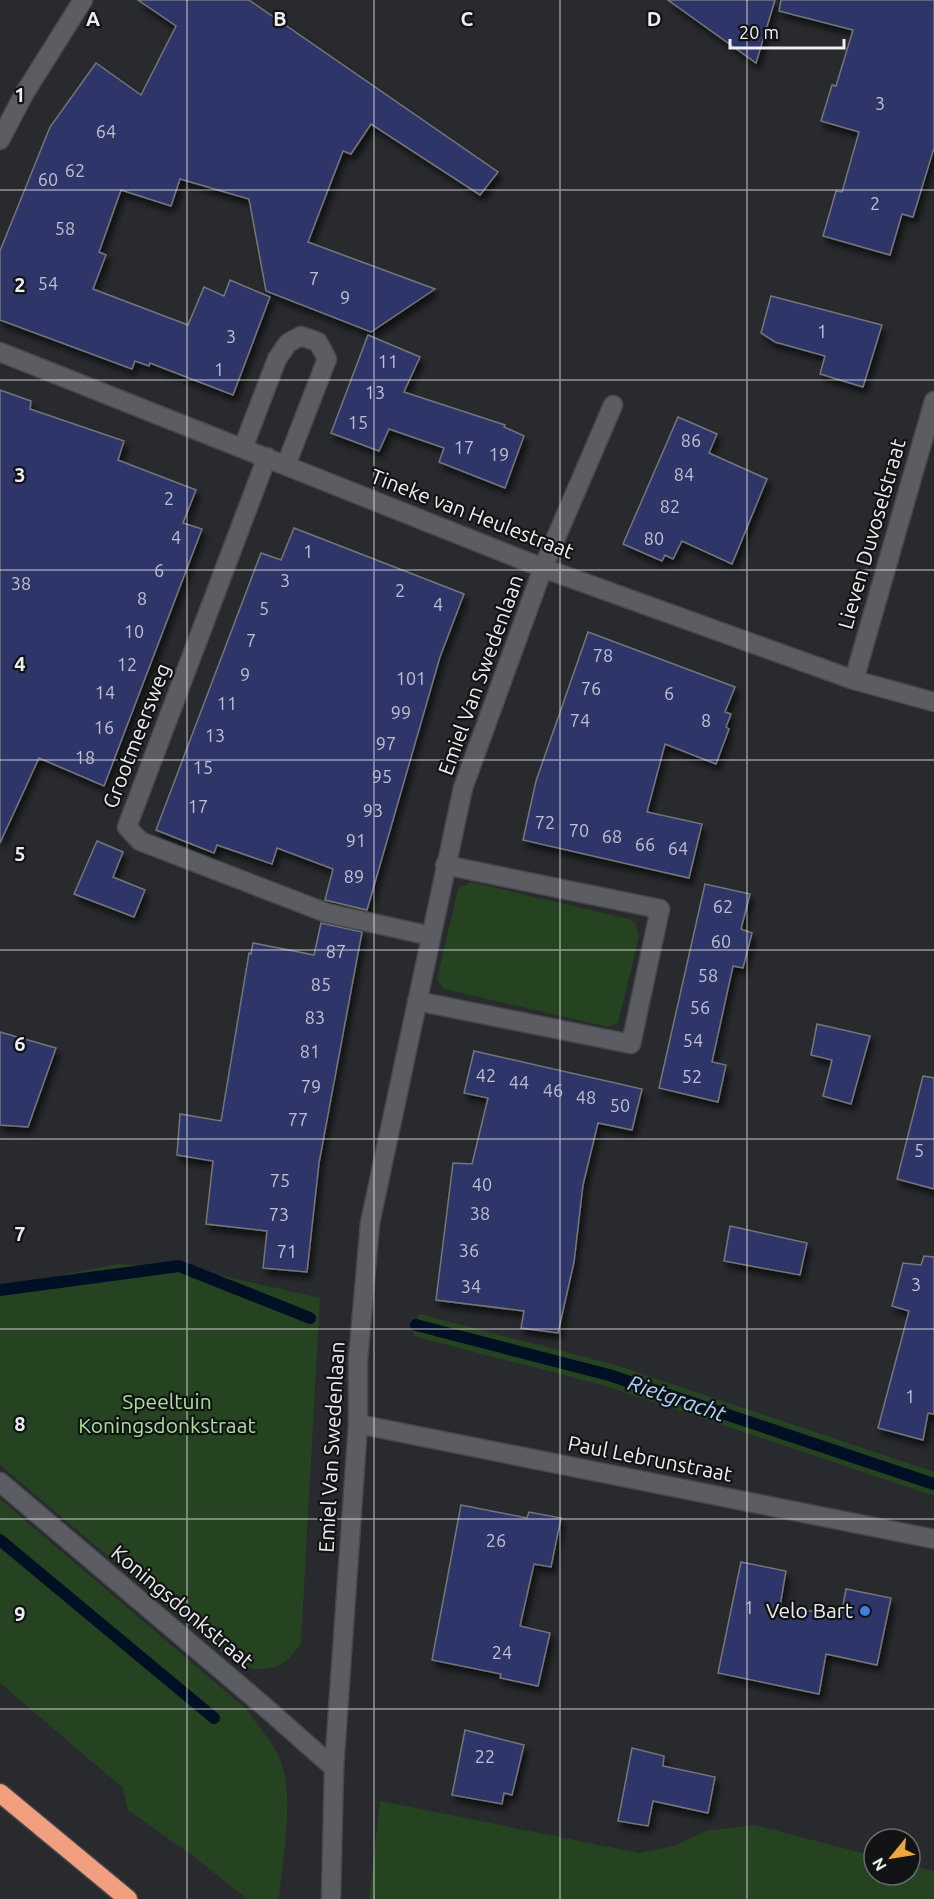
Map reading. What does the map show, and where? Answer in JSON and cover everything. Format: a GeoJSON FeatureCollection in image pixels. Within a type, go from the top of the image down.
{"type":"FeatureCollection","features":[{"type":"Feature","properties":{"kind":"highway"},"geometry":{"type":"LineString","coordinates":[[0,1793],[128,1899]]}},
{"type":"Feature","properties":{"kind":"street"},"geometry":{"type":"LineString","coordinates":[[0,140],[24,94],[83,0]]}},
{"type":"Feature","properties":{"kind":"street"},"geometry":{"type":"LineString","coordinates":[[243,448],[288,343],[301,336],[318,342],[327,359],[285,465]]}},
{"type":"Feature","properties":{"kind":"street","name":"Tineke van Heulestraat"},"geometry":{"type":"LineString","coordinates":[[0,352],[543,568],[854,680],[934,702]]}},
{"type":"Feature","properties":{"kind":"street","name":"Lieven Duvoselstraat"},"geometry":{"type":"LineString","coordinates":[[854,680],[934,401]]}},
{"type":"Feature","properties":{"kind":"street","name":"Emiel Van Swedenlaan"},"geometry":{"type":"LineString","coordinates":[[331,1899],[334,1768],[358,1424],[358,1360],[370,1223],[445,865],[464,788],[543,568],[613,405]]}},
{"type":"Feature","properties":{"kind":"street","name":"Grootmeersweg"},"geometry":{"type":"LineString","coordinates":[[267,457],[127,827],[140,841],[327,913],[431,936]]}},
{"type":"Feature","properties":{"kind":"street"},"geometry":{"type":"LineString","coordinates":[[417,1001],[631,1044],[660,909],[445,865]]}},
{"type":"Feature","properties":{"kind":"street","name":"Paul Lebrunstraat"},"geometry":{"type":"LineString","coordinates":[[358,1424],[934,1539]]}},
{"type":"Feature","properties":{"kind":"street","name":"Koningsdonkstraat"},"geometry":{"type":"LineString","coordinates":[[0,1482],[334,1768]]}},
{"type":"Feature","properties":{"kind":"green space"},"geometry":{"type":"Polygon","coordinates":[[[471,882],[629,919],[635,923],[639,937],[618,1023],[608,1027],[444,989],[437,979],[458,889],[471,882]]]}},
{"type":"Feature","properties":{"kind":"green space","name":"Speeltuin Koningsdonkstraat"},"geometry":{"type":"Polygon","coordinates":[[[118,1264],[201,1271],[320,1298],[301,1643],[295,1652],[275,1667],[259,1669],[239,1667],[0,1465],[0,1287],[118,1264]]]}},
{"type":"Feature","properties":{"kind":"green space"},"geometry":{"type":"Polygon","coordinates":[[[419,1314],[612,1364],[934,1472],[934,1496],[606,1386],[413,1336],[419,1314]]]}},
{"type":"Feature","properties":{"kind":"green space"},"geometry":{"type":"Polygon","coordinates":[[[0,1499],[245,1708],[268,1738],[279,1757],[287,1790],[279,1899],[247,1899],[193,1856],[128,1810],[123,1788],[0,1683],[0,1499]]]}},
{"type":"Feature","properties":{"kind":"green space"},"geometry":{"type":"Polygon","coordinates":[[[380,1801],[639,1853],[674,1846],[706,1831],[754,1825],[862,1853],[862,1887],[922,1887],[922,1868],[934,1871],[934,1899],[369,1899],[380,1801]]]}},
{"type":"Feature","properties":{"kind":"building"},"geometry":{"type":"Polygon","coordinates":[[[138,0],[249,0],[498,172],[480,195],[371,124],[351,154],[343,151],[308,242],[435,289],[371,332],[266,291],[249,199],[180,179],[171,206],[121,190],[99,252],[106,255],[93,289],[188,325],[204,287],[224,296],[230,280],[270,297],[233,395],[150,363],[149,366],[135,361],[132,369],[0,320],[0,251],[50,127],[96,63],[141,95],[176,26],[138,0]]]}},
{"type":"Feature","properties":{"kind":"building"},"geometry":{"type":"Polygon","coordinates":[[[668,0],[775,0],[756,63],[668,0]]]}},
{"type":"Feature","properties":{"kind":"building"},"geometry":{"type":"Polygon","coordinates":[[[781,0],[934,0],[934,148],[913,217],[902,214],[890,255],[823,236],[836,191],[842,192],[859,132],[821,121],[832,85],[836,86],[853,30],[779,11],[781,0]]]}},
{"type":"Feature","properties":{"kind":"building"},"geometry":{"type":"Polygon","coordinates":[[[771,296],[882,325],[863,387],[820,374],[825,356],[775,342],[761,333],[771,296]]]}},
{"type":"Feature","properties":{"kind":"building"},"geometry":{"type":"Polygon","coordinates":[[[368,335],[420,357],[404,392],[505,425],[504,427],[524,436],[505,488],[439,462],[444,448],[389,429],[379,451],[331,433],[368,335]]]}},
{"type":"Feature","properties":{"kind":"building"},"geometry":{"type":"Polygon","coordinates":[[[0,390],[31,401],[30,409],[124,441],[118,460],[196,490],[183,523],[202,529],[104,786],[39,758],[0,843],[0,390]]]}},
{"type":"Feature","properties":{"kind":"building"},"geometry":{"type":"Polygon","coordinates":[[[678,417],[717,434],[709,453],[767,479],[732,564],[682,541],[673,559],[665,555],[662,561],[623,544],[678,417]]]}},
{"type":"Feature","properties":{"kind":"building"},"geometry":{"type":"Polygon","coordinates":[[[294,528],[464,594],[440,657],[367,910],[325,900],[333,869],[277,848],[272,864],[217,845],[214,853],[156,830],[261,553],[281,560],[294,528]]]}},
{"type":"Feature","properties":{"kind":"building"},"geometry":{"type":"Polygon","coordinates":[[[588,632],[735,687],[725,712],[731,714],[726,727],[729,729],[716,764],[665,744],[647,812],[702,824],[689,878],[523,840],[536,781],[588,632]]]}},
{"type":"Feature","properties":{"kind":"building"},"geometry":{"type":"Polygon","coordinates":[[[97,841],[123,852],[113,877],[145,890],[134,917],[74,894],[97,841]]]}},
{"type":"Feature","properties":{"kind":"building"},"geometry":{"type":"Polygon","coordinates":[[[705,884],[750,894],[741,929],[752,933],[743,968],[733,966],[712,1062],[726,1065],[718,1102],[659,1088],[705,884]]]}},
{"type":"Feature","properties":{"kind":"building"},"geometry":{"type":"Polygon","coordinates":[[[321,923],[362,932],[319,1163],[307,1272],[263,1268],[267,1231],[206,1224],[213,1161],[177,1155],[180,1114],[221,1121],[249,953],[251,954],[253,943],[314,955],[321,923]]]}},
{"type":"Feature","properties":{"kind":"building"},"geometry":{"type":"Polygon","coordinates":[[[817,1024],[870,1036],[851,1104],[823,1096],[832,1060],[811,1055],[817,1024]]]}},
{"type":"Feature","properties":{"kind":"building"},"geometry":{"type":"Polygon","coordinates":[[[0,1032],[56,1048],[28,1127],[0,1125],[0,1032]]]}},
{"type":"Feature","properties":{"kind":"building"},"geometry":{"type":"Polygon","coordinates":[[[474,1051],[642,1089],[632,1130],[598,1123],[583,1185],[574,1262],[558,1333],[521,1328],[524,1311],[436,1300],[453,1163],[472,1164],[488,1098],[464,1093],[474,1051]]]}},
{"type":"Feature","properties":{"kind":"building"},"geometry":{"type":"Polygon","coordinates":[[[923,1076],[934,1078],[934,1189],[897,1179],[923,1076]]]}},
{"type":"Feature","properties":{"kind":"building"},"geometry":{"type":"Polygon","coordinates":[[[730,1226],[807,1243],[800,1275],[724,1261],[730,1226]]]}},
{"type":"Feature","properties":{"kind":"building"},"geometry":{"type":"Polygon","coordinates":[[[924,1256],[934,1257],[934,1414],[928,1413],[923,1440],[878,1428],[909,1311],[892,1306],[903,1263],[921,1265],[924,1256]]]}},
{"type":"Feature","properties":{"kind":"building"},"geometry":{"type":"Polygon","coordinates":[[[461,1505],[527,1518],[529,1512],[561,1518],[551,1567],[534,1564],[520,1626],[550,1633],[538,1686],[500,1678],[501,1674],[432,1660],[461,1505]]]}},
{"type":"Feature","properties":{"kind":"building"},"geometry":{"type":"Polygon","coordinates":[[[741,1562],[786,1571],[780,1606],[841,1616],[846,1589],[891,1598],[877,1665],[826,1654],[819,1694],[718,1673],[741,1562]]]}},
{"type":"Feature","properties":{"kind":"building"},"geometry":{"type":"Polygon","coordinates":[[[465,1730],[524,1745],[512,1795],[504,1793],[502,1804],[452,1795],[465,1730]]]}},
{"type":"Feature","properties":{"kind":"building"},"geometry":{"type":"Polygon","coordinates":[[[632,1748],[664,1756],[663,1766],[715,1777],[708,1813],[653,1801],[648,1826],[618,1821],[632,1748]]]}},
{"type":"Feature","properties":{"kind":"waterway"},"geometry":{"type":"LineString","coordinates":[[0,1290],[179,1266],[310,1318]]}},
{"type":"Feature","properties":{"kind":"waterway","name":"Rietgracht"},"geometry":{"type":"LineString","coordinates":[[416,1325],[609,1375],[934,1484]]}},
{"type":"Feature","properties":{"kind":"waterway"},"geometry":{"type":"LineString","coordinates":[[0,1540],[214,1718]]}},
{"type":"Feature","properties":{"kind":"place","name":"Velo Bart"},"geometry":{"type":"Point","coordinates":[865,1611]}}]}
